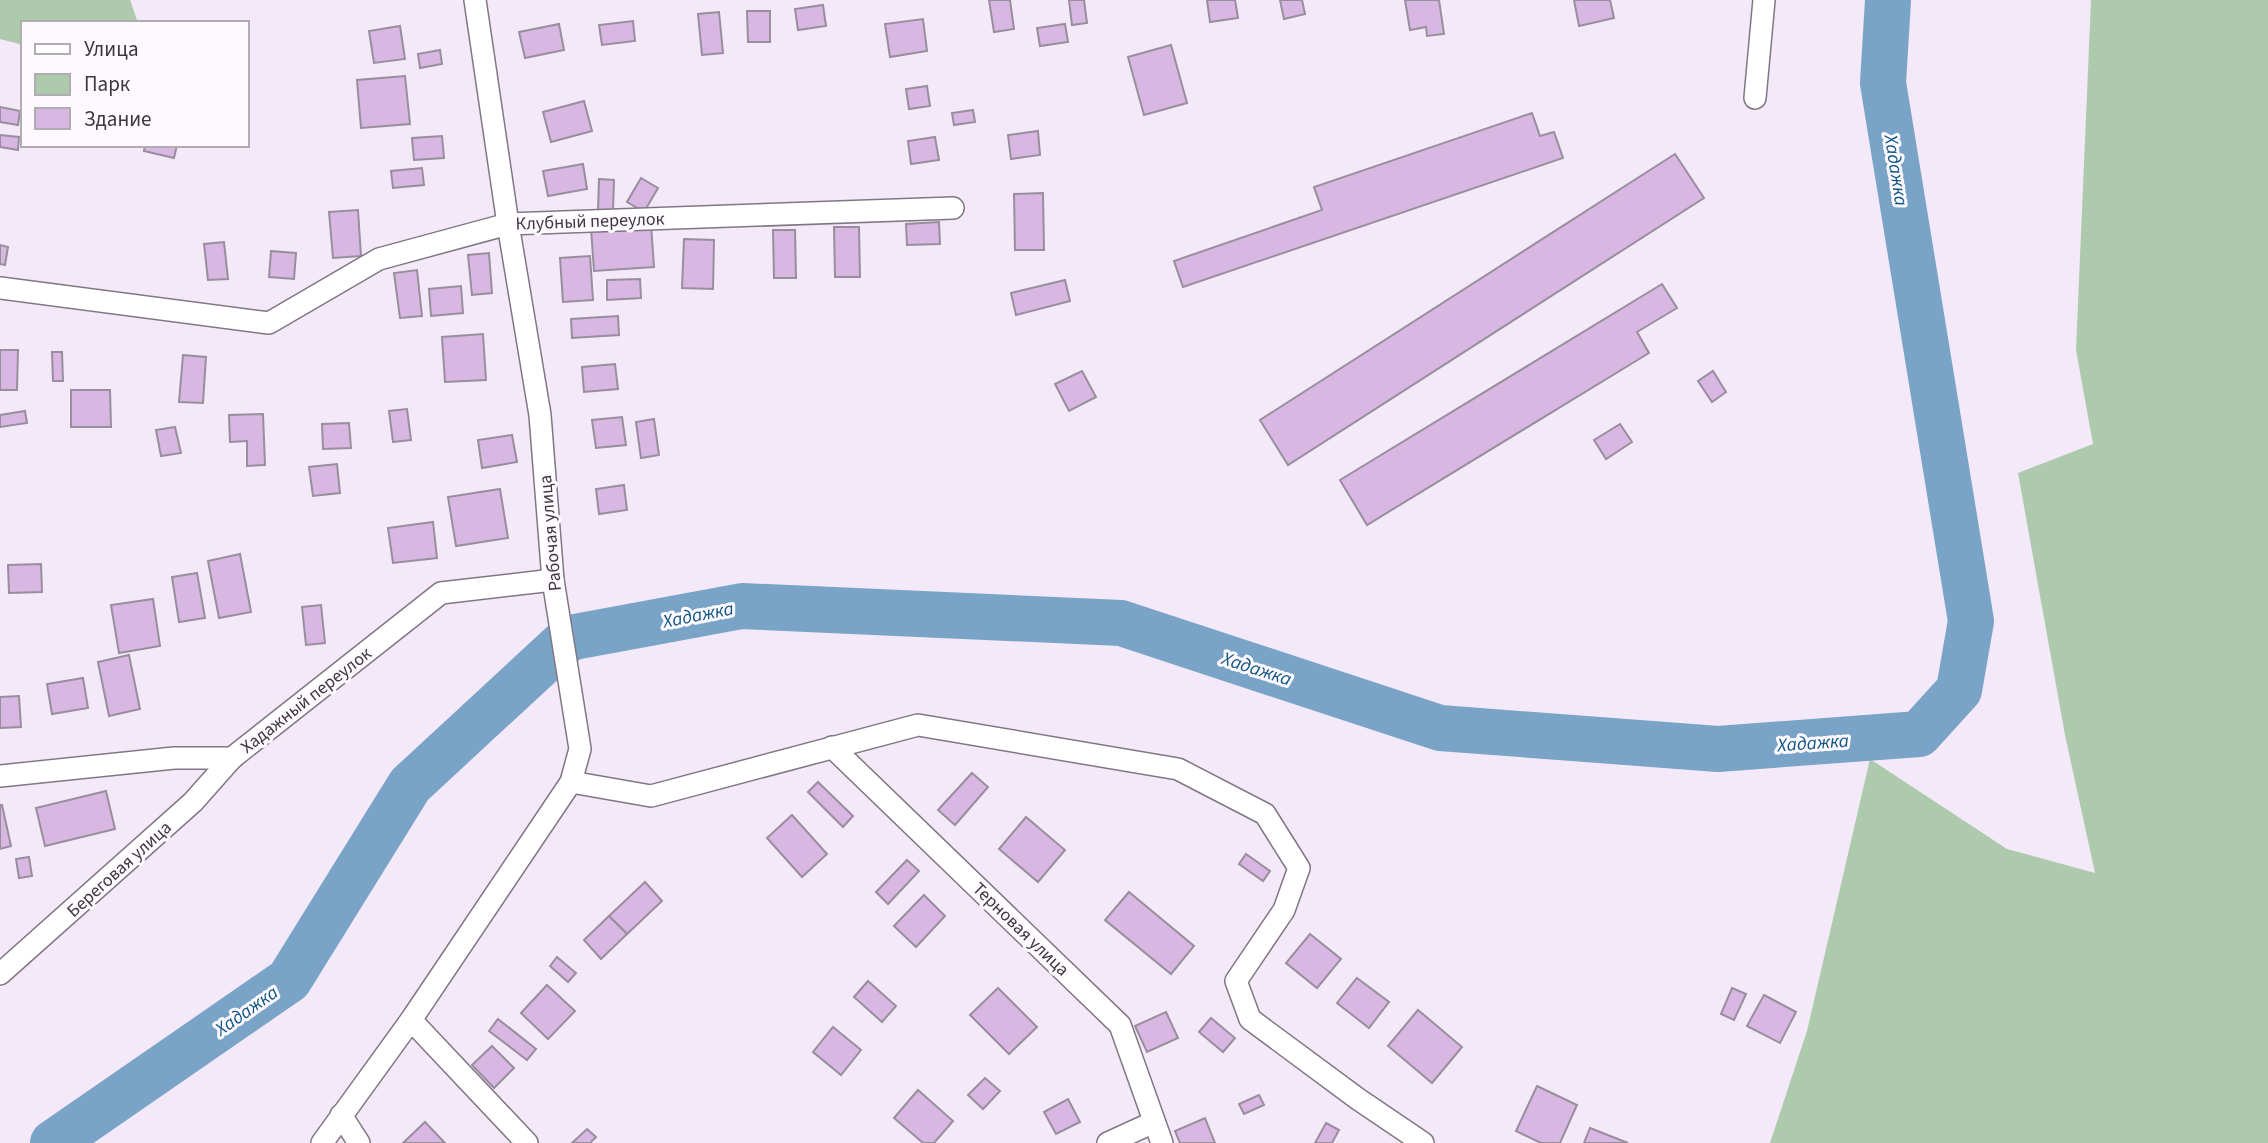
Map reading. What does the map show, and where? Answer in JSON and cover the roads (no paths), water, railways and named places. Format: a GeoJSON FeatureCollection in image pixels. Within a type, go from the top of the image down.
{"type":"FeatureCollection","features":[{"type":"Feature","properties":{"kind":"street","name":"Рабочая улица"},"geometry":{"type":"LineString","coordinates":[[321,1143],[411,1020],[571,782],[580,749],[553,580],[540,415],[475,0]]}},
{"type":"Feature","properties":{"kind":"street"},"geometry":{"type":"LineString","coordinates":[[1755,98],[1764,0]]}},
{"type":"Feature","properties":{"kind":"street","name":"Клубный переулок"},"geometry":{"type":"LineString","coordinates":[[0,288],[269,323],[379,259],[508,224],[953,208]]}},
{"type":"Feature","properties":{"kind":"street","name":"Хадажный переулок"},"geometry":{"type":"LineString","coordinates":[[0,776],[174,758],[232,758],[441,593],[553,580]]}},
{"type":"Feature","properties":{"kind":"street"},"geometry":{"type":"LineString","coordinates":[[571,782],[650,796],[918,725],[1178,769],[1265,814],[1299,868],[1284,910],[1236,981],[1250,1019],[1358,1099],[1423,1143]]}},
{"type":"Feature","properties":{"kind":"street","name":"Терновая улица"},"geometry":{"type":"LineString","coordinates":[[832,747],[1120,1024],[1162,1143]]}},
{"type":"Feature","properties":{"kind":"street","name":"Береговая улица"},"geometry":{"type":"LineString","coordinates":[[0,974],[193,802],[232,758]]}},
{"type":"Feature","properties":{"kind":"street"},"geometry":{"type":"LineString","coordinates":[[411,1020],[527,1143]]}},
{"type":"Feature","properties":{"kind":"street"},"geometry":{"type":"LineString","coordinates":[[341,1115],[359,1143]]}},
{"type":"Feature","properties":{"kind":"street"},"geometry":{"type":"LineString","coordinates":[[1108,1143],[1154,1122]]}},
{"type":"Feature","properties":{"kind":"waterway","name":"Хадажка"},"geometry":{"type":"LineString","coordinates":[[53,1143],[289,980],[410,785],[569,638],[742,606],[1121,623],[1440,728],[1718,749],[1919,734],[1959,690],[1971,621],[1883,83],[1888,0]]}}]}
